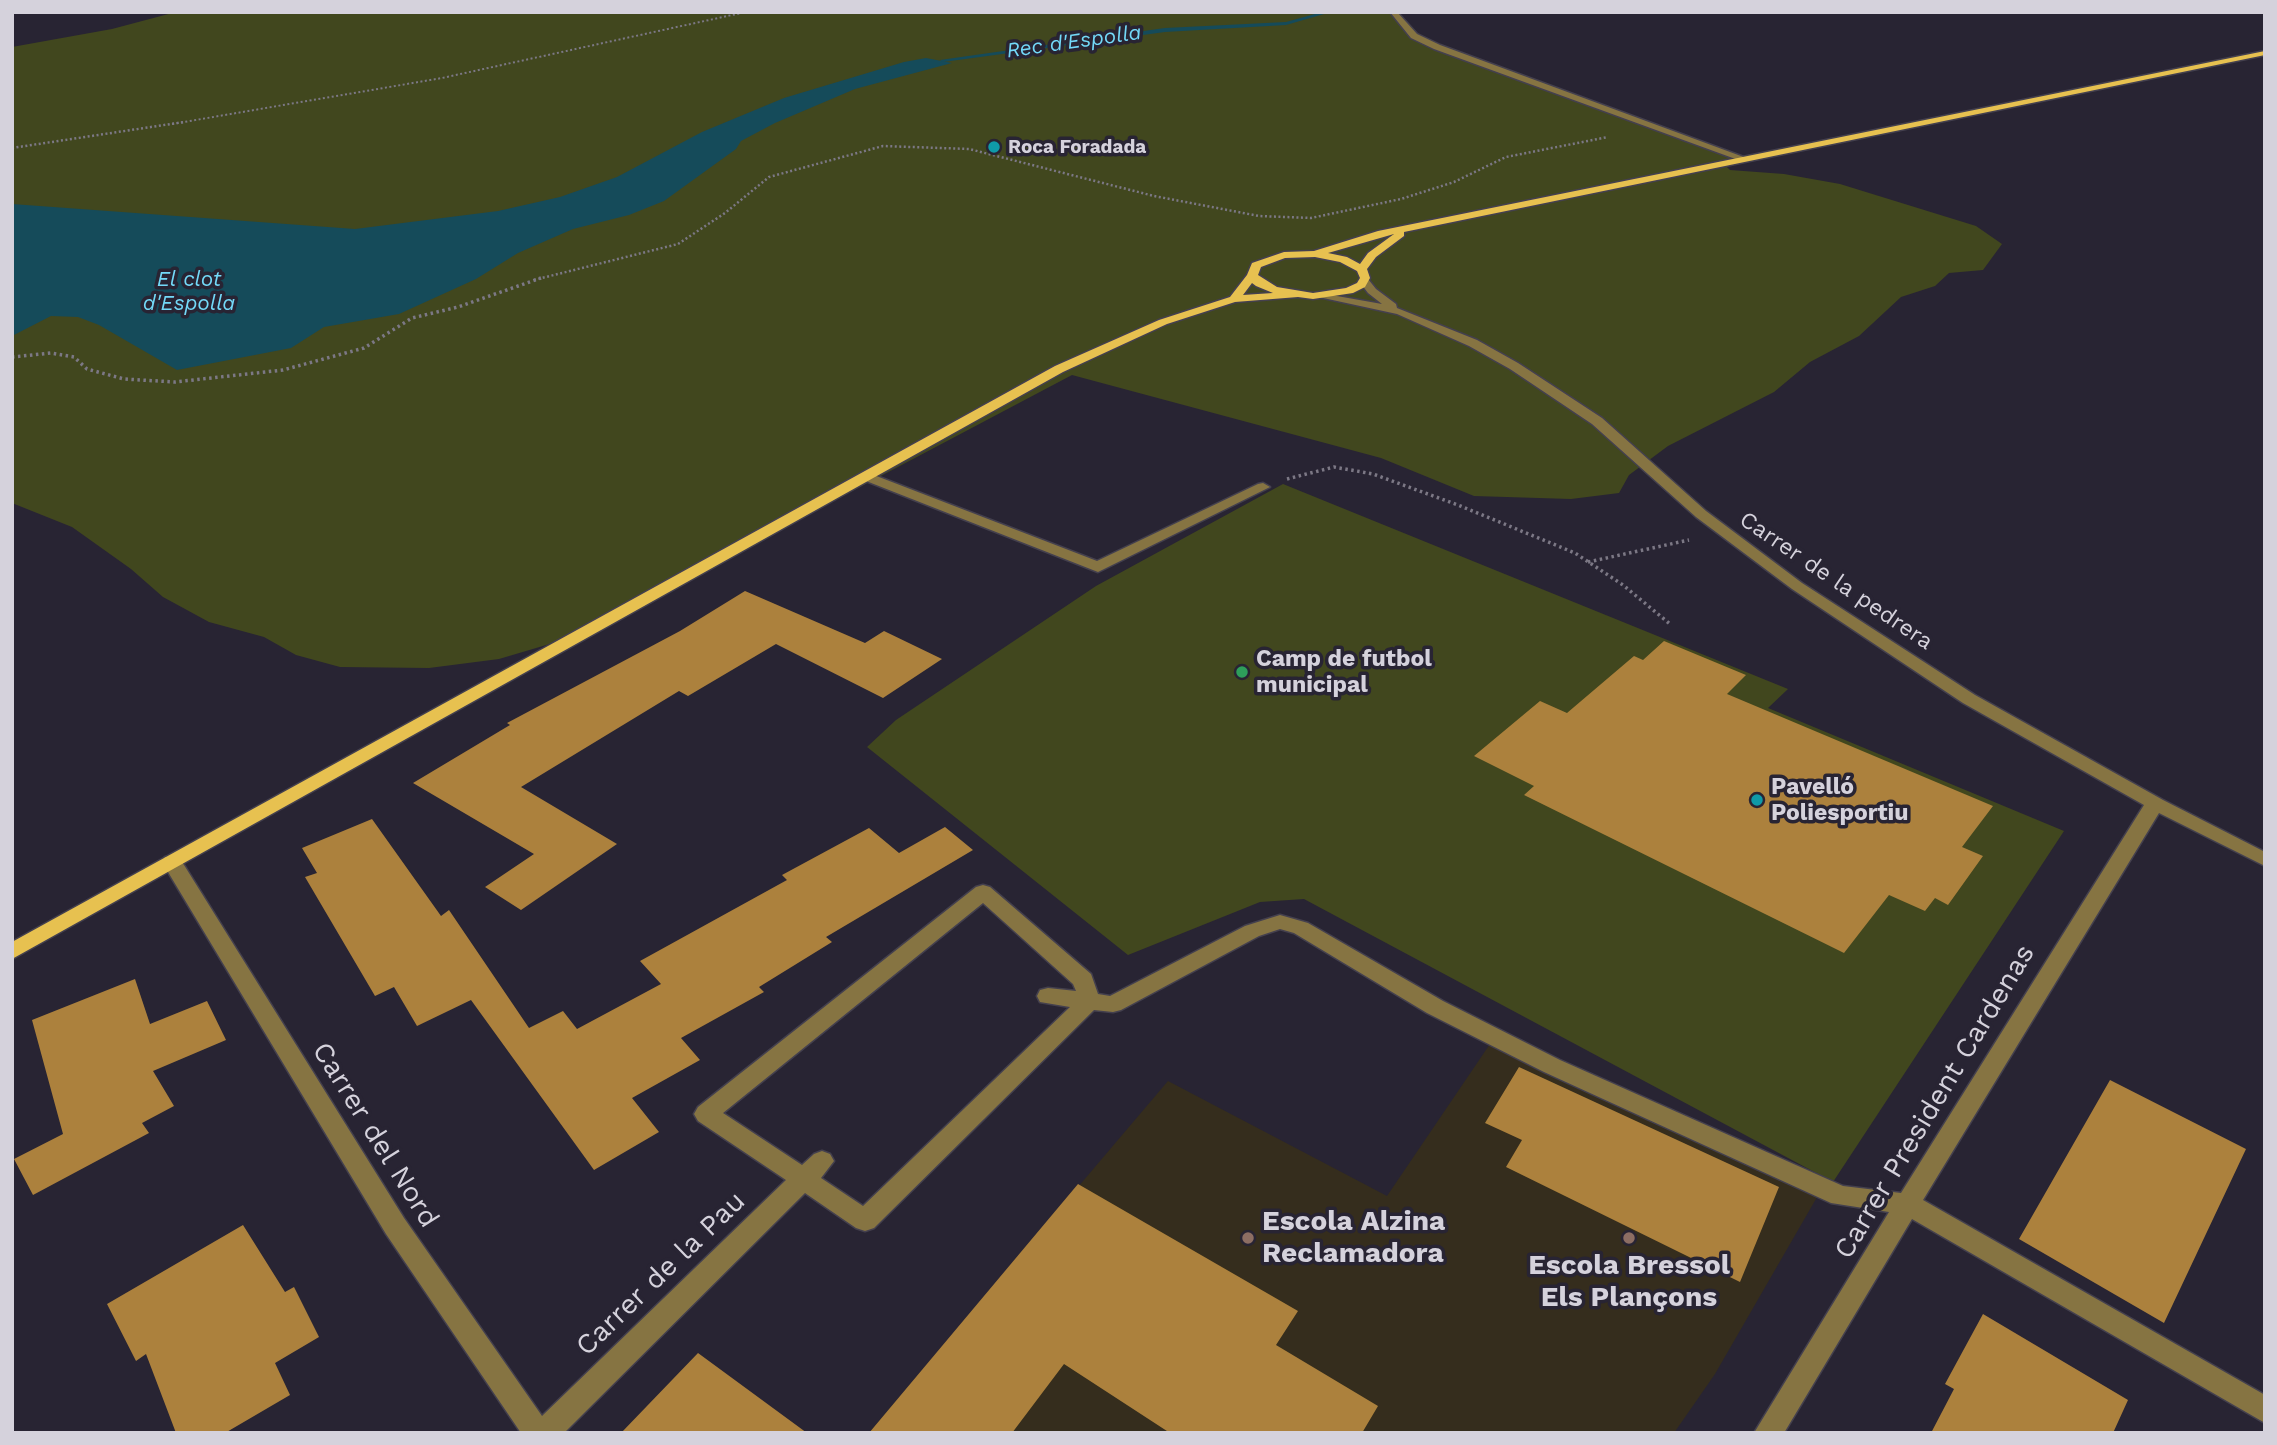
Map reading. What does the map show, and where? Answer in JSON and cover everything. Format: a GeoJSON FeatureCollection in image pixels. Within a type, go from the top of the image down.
{"type":"FeatureCollection","features":[{"type":"Feature","properties":{"kind":"main road"},"geometry":{"type":"LineString","coordinates":[[1315,254],[1378,234],[2265,53]]}},
{"type":"Feature","properties":{"kind":"main road"},"geometry":{"type":"LineString","coordinates":[[12,951],[1059,369],[1163,322],[1234,299],[1320,296],[1349,291],[1388,240],[1407,230]]}},
{"type":"Feature","properties":{"kind":"main road"},"geometry":{"type":"LineString","coordinates":[[1234,299],[1252,276],[1253,268],[1268,259],[1284,255],[1315,254],[1343,259],[1363,275]]}},
{"type":"Feature","properties":{"kind":"main road"},"geometry":{"type":"LineString","coordinates":[[1252,276],[1266,288],[1294,295]]}},
{"type":"Feature","properties":{"kind":"street"},"geometry":{"type":"LineString","coordinates":[[1393,12],[1414,36],[1437,47],[1744,159]]}},
{"type":"Feature","properties":{"kind":"street","name":"Carrer de la pedrera"},"geometry":{"type":"LineString","coordinates":[[1363,275],[1371,291],[1401,312]]}},
{"type":"Feature","properties":{"kind":"street","name":"Carrer de la pedrera"},"geometry":{"type":"LineString","coordinates":[[1320,296],[1401,312],[1473,343],[1552,390],[1597,421],[1640,462],[1724,532],[1797,586],[1969,699],[2156,804],[2265,860]]}},
{"type":"Feature","properties":{"kind":"street"},"geometry":{"type":"LineString","coordinates":[[866,476],[1098,568],[1262,487]]}},
{"type":"Feature","properties":{"kind":"street","name":"Carrer President Cardenas"},"geometry":{"type":"LineString","coordinates":[[1768,1433],[2144,818],[2156,804]]}},
{"type":"Feature","properties":{"kind":"street","name":"Carrer del Nord"},"geometry":{"type":"LineString","coordinates":[[172,862],[395,1226],[538,1433]]}},
{"type":"Feature","properties":{"kind":"street"},"geometry":{"type":"LineString","coordinates":[[983,892],[1083,980],[1089,1001],[865,1220],[706,1114],[983,892]]}},
{"type":"Feature","properties":{"kind":"street"},"geometry":{"type":"LineString","coordinates":[[1048,996],[1113,1004],[1252,931],[1280,922],[1301,928],[1435,1007],[1552,1066],[1840,1195],[1908,1204],[2265,1410]]}},
{"type":"Feature","properties":{"kind":"street","name":"Carrer de la Pau"},"geometry":{"type":"LineString","coordinates":[[544,1433],[822,1161]]}},
{"type":"Feature","properties":{"kind":"path"},"geometry":{"type":"LineString","coordinates":[[12,148],[238,114],[455,76],[746,12]]}},
{"type":"Feature","properties":{"kind":"path"},"geometry":{"type":"LineString","coordinates":[[12,357],[51,353],[74,357],[87,369],[124,379],[175,382],[283,370],[364,348],[412,318],[457,307],[521,283],[678,244],[725,214],[769,177],[883,146],[969,149],[1153,196],[1259,216],[1311,218],[1401,199],[1454,182],[1506,157],[1660,127]]}},
{"type":"Feature","properties":{"kind":"path"},"geometry":{"type":"LineString","coordinates":[[1262,487],[1334,467],[1373,474],[1575,553],[1623,585],[1670,624]]}},
{"type":"Feature","properties":{"kind":"path"},"geometry":{"type":"LineString","coordinates":[[1588,562],[1724,532]]}},
{"type":"Feature","properties":{"kind":"shaded area","name":"Escola Alzina Reclamadora"},"geometry":{"type":"Polygon","coordinates":[[[1492,1041],[1820,1192],[1715,1374],[1674,1433],[869,1433],[1168,1081],[1387,1196],[1492,1041]]]}},
{"type":"Feature","properties":{"kind":"green space"},"geometry":{"type":"Polygon","coordinates":[[[176,12],[1392,12],[1418,38],[1748,160],[1725,165],[1730,170],[1784,174],[1840,184],[1976,226],[2002,244],[1983,270],[1949,273],[1935,286],[1901,297],[1859,336],[1810,362],[1774,392],[1668,446],[1629,475],[1619,493],[1571,499],[1474,496],[1381,458],[1072,375],[580,635],[499,659],[429,668],[340,667],[296,655],[264,637],[209,622],[163,597],[131,569],[72,527],[12,503],[12,47],[112,29],[176,12]]]}},
{"type":"Feature","properties":{"kind":"green space"},"geometry":{"type":"Polygon","coordinates":[[[1283,484],[1788,689],[1768,708],[2064,831],[1833,1182],[1304,899],[1260,902],[1128,955],[867,747],[896,720],[1096,586],[1283,484]]]}},
{"type":"Feature","properties":{"kind":"water","name":"El clot d'Espolla"},"geometry":{"type":"Polygon","coordinates":[[[926,58],[952,63],[855,89],[775,123],[741,141],[736,149],[664,201],[629,215],[573,229],[518,253],[476,279],[399,314],[324,327],[291,348],[177,370],[99,325],[78,317],[51,316],[12,336],[12,204],[355,229],[498,211],[560,197],[617,177],[702,132],[784,98],[904,62],[926,58]]]}},
{"type":"Feature","properties":{"kind":"building"},"geometry":{"type":"Polygon","coordinates":[[[745,591],[865,643],[884,631],[942,659],[883,698],[776,644],[688,696],[679,691],[521,787],[617,844],[521,910],[485,887],[534,854],[413,783],[510,725],[507,723],[680,631],[745,591]]]}},
{"type":"Feature","properties":{"kind":"building","name":"Pavelló Poliesportiu"},"geometry":{"type":"Polygon","coordinates":[[[1664,641],[1746,675],[1727,694],[1993,806],[1962,847],[1983,856],[1948,905],[1935,898],[1925,911],[1889,895],[1844,953],[1524,795],[1534,786],[1474,756],[1540,701],[1567,713],[1634,656],[1643,660],[1664,641]]]}},
{"type":"Feature","properties":{"kind":"building"},"geometry":{"type":"Polygon","coordinates":[[[372,819],[441,916],[449,910],[529,1028],[563,1011],[577,1029],[661,984],[640,961],[787,880],[782,875],[869,828],[899,853],[945,827],[973,850],[826,937],[832,942],[759,987],[764,992],[681,1038],[700,1060],[632,1098],[659,1132],[594,1170],[471,1000],[417,1026],[394,987],[375,996],[305,877],[317,873],[302,848],[372,819]]]}},
{"type":"Feature","properties":{"kind":"building"},"geometry":{"type":"Polygon","coordinates":[[[135,979],[150,1024],[207,1001],[226,1040],[153,1071],[174,1106],[142,1123],[149,1133],[33,1195],[14,1159],[63,1134],[32,1020],[135,979]]]}},
{"type":"Feature","properties":{"kind":"building"},"geometry":{"type":"Polygon","coordinates":[[[1519,1067],[1779,1187],[1740,1282],[1506,1167],[1522,1140],[1485,1123],[1519,1067]]]}},
{"type":"Feature","properties":{"kind":"building"},"geometry":{"type":"Polygon","coordinates":[[[2110,1080],[2246,1149],[2164,1323],[2019,1239],[2110,1080]]]}},
{"type":"Feature","properties":{"kind":"building"},"geometry":{"type":"Polygon","coordinates":[[[1078,1184],[1298,1311],[1276,1345],[1378,1406],[1362,1433],[1170,1433],[1064,1364],[1012,1433],[869,1433],[1078,1184]]]}},
{"type":"Feature","properties":{"kind":"building"},"geometry":{"type":"Polygon","coordinates":[[[243,1225],[285,1292],[294,1287],[319,1337],[275,1363],[290,1395],[225,1433],[176,1433],[146,1354],[136,1361],[107,1304],[243,1225]]]}},
{"type":"Feature","properties":{"kind":"building"},"geometry":{"type":"Polygon","coordinates":[[[1983,1314],[2128,1400],[2113,1433],[1931,1433],[1954,1389],[1945,1384],[1983,1314]]]}},
{"type":"Feature","properties":{"kind":"building"},"geometry":{"type":"Polygon","coordinates":[[[698,1353],[807,1433],[621,1433],[698,1353]]]}},
{"type":"Feature","properties":{"kind":"waterway","name":"Rec d'Espolla"},"geometry":{"type":"LineString","coordinates":[[943,60],[1165,30],[1286,23],[1329,12]]}},
{"type":"Feature","properties":{"kind":"place","name":"Roca Foradada"},"geometry":{"type":"Point","coordinates":[994,147]}},
{"type":"Feature","properties":{"kind":"place","name":"Camp de futbol municipal"},"geometry":{"type":"Point","coordinates":[1242,672]}},
{"type":"Feature","properties":{"kind":"place","name":"Pavelló Poliesportiu"},"geometry":{"type":"Point","coordinates":[1757,800]}},
{"type":"Feature","properties":{"kind":"place","name":"Escola Alzina Reclamadora"},"geometry":{"type":"Point","coordinates":[1248,1238]}},
{"type":"Feature","properties":{"kind":"place","name":"Escola Bressol Els Plançons"},"geometry":{"type":"Point","coordinates":[1629,1238]}}]}
